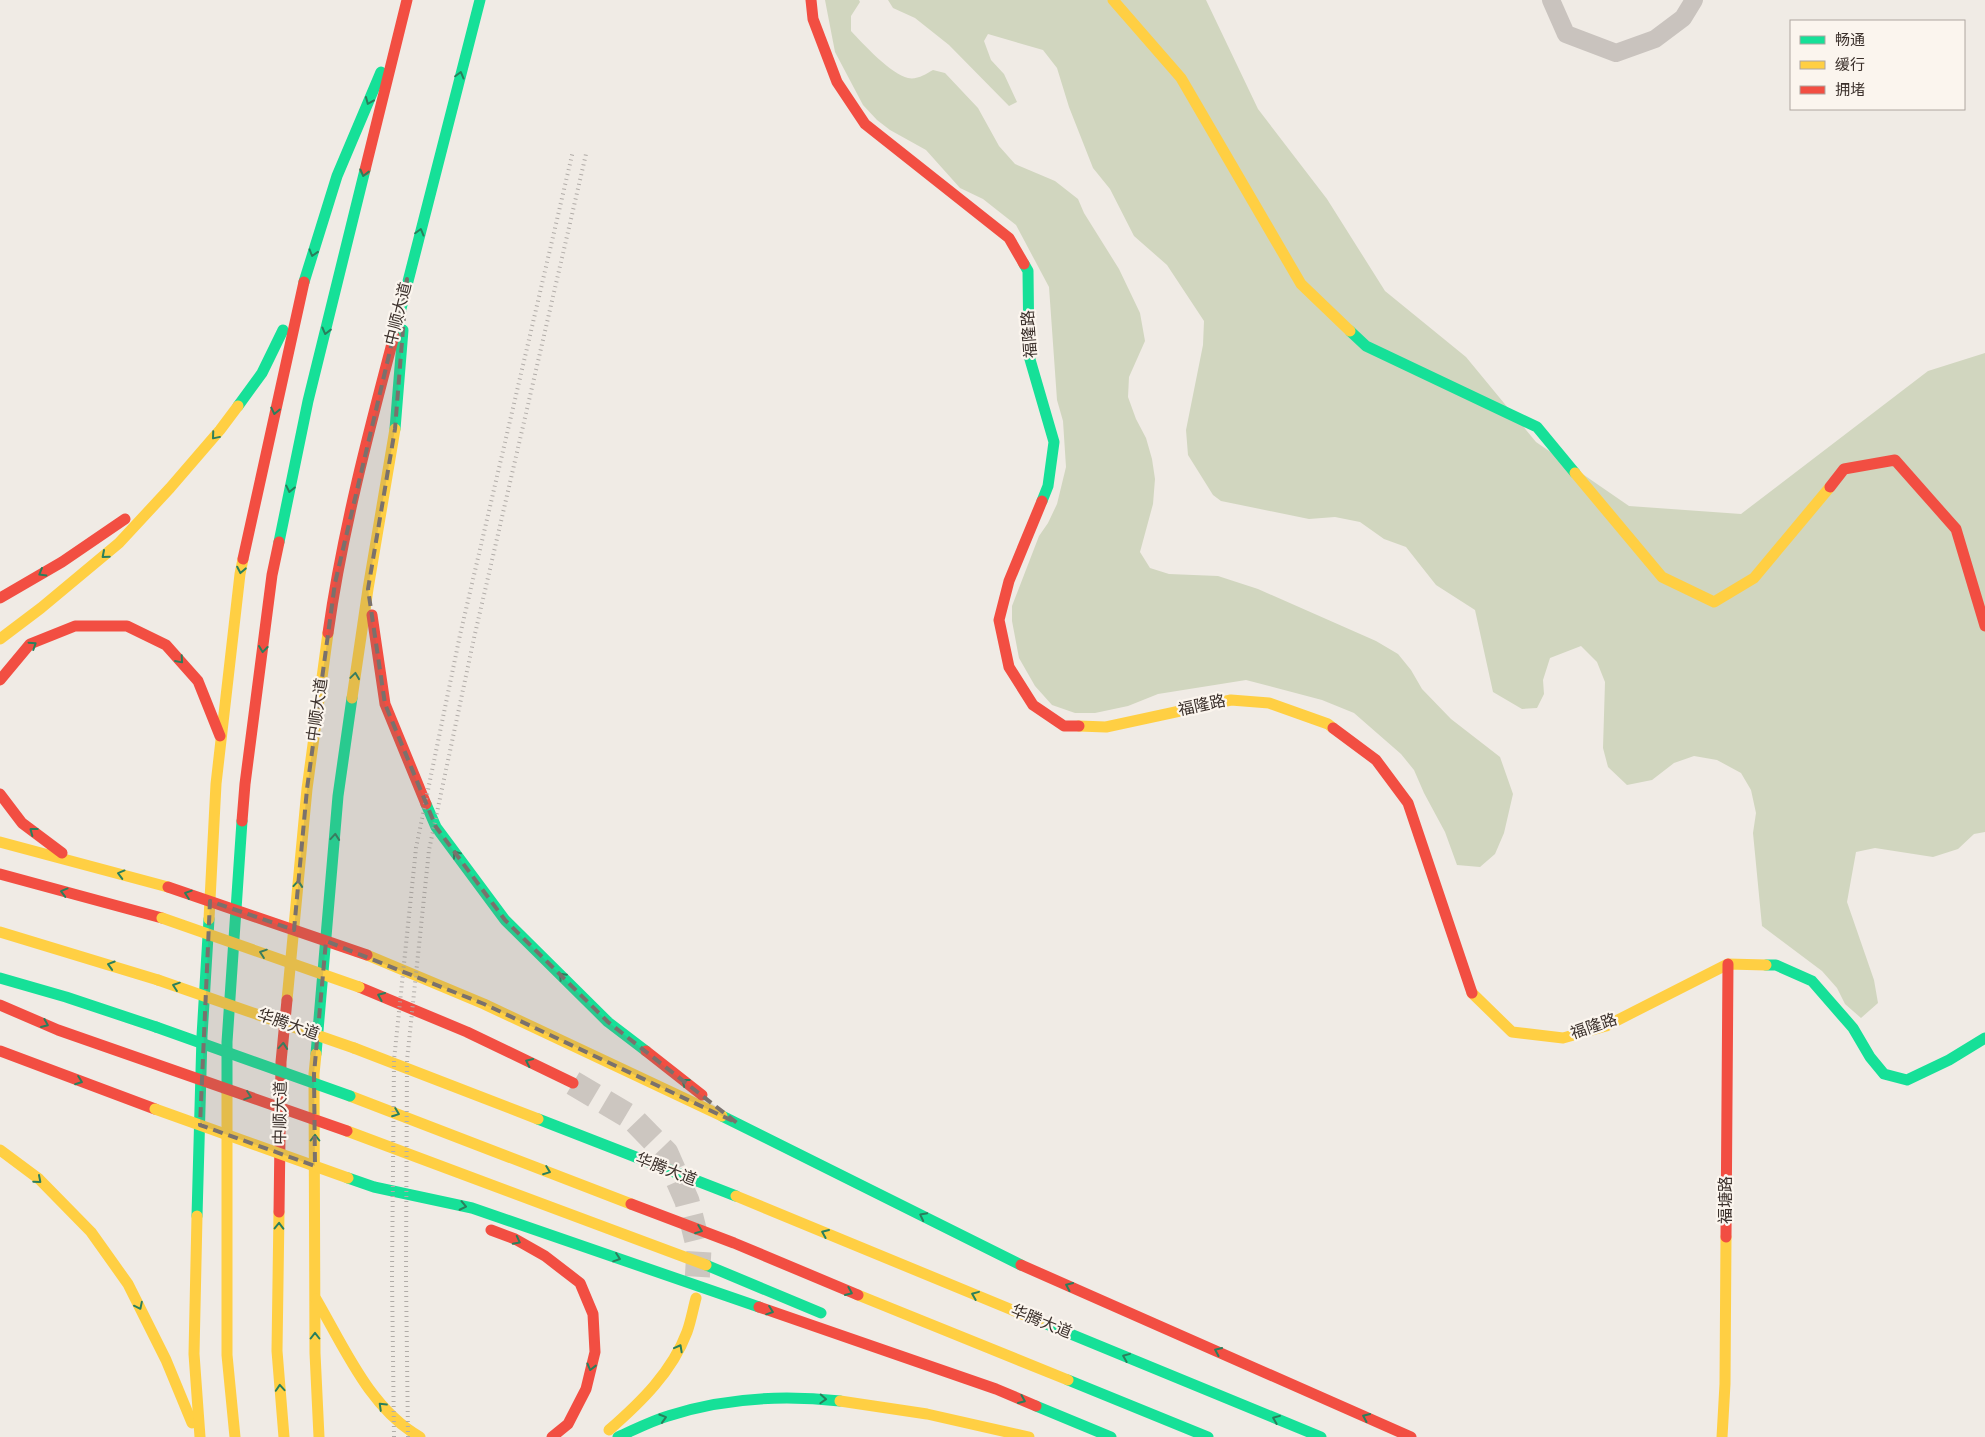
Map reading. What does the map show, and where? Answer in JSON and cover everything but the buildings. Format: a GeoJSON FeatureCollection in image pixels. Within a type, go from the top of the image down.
{"type":"FeatureCollection","features":[{"type":"Feature","properties":{"kind":"main road"},"geometry":{"type":"LineString","coordinates":[[235,1437],[227,1355],[227,1042],[245,784],[272,575],[308,401],[407,0]]}},
{"type":"Feature","properties":{"kind":"main road","name":"中顺大道"},"geometry":{"type":"LineString","coordinates":[[284,1437],[277,1351],[281,1062],[307,789],[335,583],[407,279],[480,0]]}},
{"type":"Feature","properties":{"kind":"main road","name":"福隆路"},"geometry":{"type":"LineString","coordinates":[[811,0],[813,19],[837,82],[865,124],[1009,238],[1028,271],[1030,356],[1054,442],[1048,486],[1010,581],[999,620],[1009,666],[1033,705],[1064,726],[1106,727],[1231,700],[1269,703],[1328,724],[1376,760],[1408,803],[1473,996],[1512,1032],[1563,1038],[1606,1026],[1728,964],[1776,965],[1812,981],[1853,1028],[1870,1057],[1884,1074],[1907,1080],[1949,1060],[1985,1038]]}},
{"type":"Feature","properties":{"kind":"main road"},"geometry":{"type":"LineString","coordinates":[[1113,0],[1180,78],[1301,284],[1366,346],[1538,427],[1662,576],[1714,602],[1754,578],[1844,468],[1895,460],[1956,529],[1985,626]]}},
{"type":"Feature","properties":{"kind":"main road"},"geometry":{"type":"LineString","coordinates":[[199,1437],[194,1354],[202,1036],[216,784],[240,574],[302,289],[337,176],[401,24]]}},
{"type":"Feature","properties":{"kind":"main road"},"geometry":{"type":"LineString","coordinates":[[319,1437],[315,1353],[314,1074],[338,796],[368,589],[395,429],[407,279]]}},
{"type":"Feature","properties":{"kind":"main road"},"geometry":{"type":"LineString","coordinates":[[0,639],[41,608],[119,542],[170,488],[220,430],[262,373],[302,289]]}},
{"type":"Feature","properties":{"kind":"main road"},"geometry":{"type":"LineString","coordinates":[[0,598],[62,562],[170,488]]}},
{"type":"Feature","properties":{"kind":"main road"},"geometry":{"type":"LineString","coordinates":[[368,589],[385,704],[436,827],[504,920],[608,1022],[737,1123]]}},
{"type":"Feature","properties":{"kind":"main road"},"geometry":{"type":"LineString","coordinates":[[0,680],[30,644],[75,626],[127,626],[166,645],[198,681],[221,739]]}},
{"type":"Feature","properties":{"kind":"main road"},"geometry":{"type":"LineString","coordinates":[[0,794],[22,823],[72,861]]}},
{"type":"Feature","properties":{"kind":"main road"},"geometry":{"type":"LineString","coordinates":[[0,842],[168,887],[367,955],[484,1004],[737,1123],[1012,1261],[1411,1437]]}},
{"type":"Feature","properties":{"kind":"main road"},"geometry":{"type":"LineString","coordinates":[[0,874],[162,918],[359,987],[467,1032],[573,1083]]}},
{"type":"Feature","properties":{"kind":"main road","name":"华腾大道"},"geometry":{"type":"LineString","coordinates":[[0,932],[158,980],[354,1048],[753,1203],[1321,1437]]}},
{"type":"Feature","properties":{"kind":"main road","name":"福塘路"},"geometry":{"type":"LineString","coordinates":[[1722,1437],[1725,1384],[1728,964]]}},
{"type":"Feature","properties":{"kind":"main road"},"geometry":{"type":"LineString","coordinates":[[0,978],[66,997],[156,1027],[350,1096],[734,1243],[878,1304],[1208,1437]]}},
{"type":"Feature","properties":{"kind":"main road"},"geometry":{"type":"LineString","coordinates":[[0,1006],[58,1030],[347,1131],[725,1272],[834,1318]]}},
{"type":"Feature","properties":{"kind":"main road"},"geometry":{"type":"LineString","coordinates":[[0,1052],[457,1217]]}},
{"type":"Feature","properties":{"kind":"main road"},"geometry":{"type":"LineString","coordinates":[[0,1150],[39,1179],[91,1232],[128,1284],[166,1360],[199,1437]]}},
{"type":"Feature","properties":{"kind":"main road"},"geometry":{"type":"LineString","coordinates":[[374,1187],[472,1208],[996,1389]]}},
{"type":"Feature","properties":{"kind":"main road"},"geometry":{"type":"LineString","coordinates":[[476,1224],[514,1239],[545,1256],[580,1283],[593,1314],[595,1352],[586,1389],[568,1424],[552,1437]]}},
{"type":"Feature","properties":{"kind":"main road"},"geometry":{"type":"LineString","coordinates":[[315,1298],[374,1398],[404,1428],[420,1437]]}},
{"type":"Feature","properties":{"kind":"main road"},"geometry":{"type":"LineString","coordinates":[[601,1437],[632,1410],[669,1367],[687,1332],[696,1298]]}},
{"type":"Feature","properties":{"kind":"main road"},"geometry":{"type":"LineString","coordinates":[[861,1330],[1111,1437]]}},
{"type":"Feature","properties":{"kind":"main road"},"geometry":{"type":"LineString","coordinates":[[618,1437],[640,1426],[696,1408],[744,1400],[791,1398],[846,1401],[898,1409],[959,1420],[1028,1437]]}},
{"type":"Feature","properties":{"kind":"street"},"geometry":{"type":"LineString","coordinates":[[1551,0],[1566,34],[1616,53],[1655,38],[1683,18],[1694,0]]}},
{"type":"Feature","properties":{"kind":"highlighted area"},"geometry":{"type":"Polygon","coordinates":[[[407,279],[395,429],[368,589],[385,704],[436,827],[505,920],[608,1022],[737,1123],[484,1004],[326,941],[314,1074],[315,1166],[200,1125],[210,901],[294,930],[307,789],[335,583],[407,279]]]}},
{"type":"Feature","properties":{"kind":"green space"},"geometry":{"type":"Polygon","coordinates":[[[825,0],[859,0],[860,2],[851,16],[851,31],[878,58],[901,76],[915,78],[933,70],[945,73],[978,108],[999,146],[1015,164],[1055,181],[1078,199],[1084,213],[1119,269],[1140,313],[1145,341],[1129,377],[1128,397],[1136,419],[1146,438],[1155,479],[1153,504],[1140,552],[1150,568],[1169,574],[1218,576],[1258,589],[1376,641],[1398,654],[1411,670],[1422,689],[1451,719],[1500,757],[1513,794],[1504,833],[1495,854],[1480,867],[1457,865],[1445,832],[1414,770],[1401,754],[1354,713],[1322,700],[1246,680],[1158,694],[1128,706],[1095,713],[1075,713],[1052,705],[1035,686],[1019,658],[1012,621],[1012,606],[1039,536],[1057,504],[1066,467],[1063,421],[1057,400],[1049,287],[1016,225],[983,199],[960,188],[926,150],[890,130],[863,105],[835,52],[825,0]]]}},
{"type":"Feature","properties":{"kind":"green space"},"geometry":{"type":"Polygon","coordinates":[[[888,0],[1206,0],[1258,109],[1327,199],[1385,291],[1466,357],[1536,442],[1629,506],[1741,514],[1928,371],[1985,353],[1985,832],[1974,834],[1958,849],[1933,857],[1875,848],[1856,852],[1847,902],[1874,980],[1878,1003],[1861,1018],[1845,1004],[1837,988],[1822,971],[1762,926],[1753,833],[1756,813],[1751,790],[1741,773],[1717,760],[1694,756],[1674,763],[1652,780],[1627,785],[1608,767],[1603,748],[1605,682],[1597,662],[1581,646],[1550,658],[1543,680],[1544,694],[1537,708],[1522,709],[1493,692],[1475,610],[1436,585],[1406,547],[1384,539],[1360,522],[1335,517],[1309,519],[1221,501],[1213,495],[1188,455],[1186,430],[1203,345],[1204,321],[1167,265],[1134,236],[1110,189],[1093,168],[1069,107],[1057,68],[1043,50],[988,34],[984,41],[991,60],[1004,74],[1017,102],[1009,106],[949,45],[915,18],[893,8],[888,0]]]}},
{"type":"Feature","properties":{"kind":"tunnel"},"geometry":{"type":"LineString","coordinates":[[573,1083],[632,1118],[666,1153],[687,1201],[699,1249],[697,1283]]}},
{"type":"Feature","properties":{"kind":"railway"},"geometry":{"type":"LineString","coordinates":[[394,1437],[392,1277],[394,1060],[416,848],[460,635],[573,151]]}},
{"type":"Feature","properties":{"kind":"railway"},"geometry":{"type":"LineString","coordinates":[[408,1437],[406,1277],[407,1060],[429,850],[474,638],[586,154]]}},
{"type":"Feature","properties":{"kind":"traffic: fast"},"geometry":{"type":"LineString","coordinates":[[394,336],[480,0]]}},
{"type":"Feature","properties":{"kind":"traffic: fast"},"geometry":{"type":"LineString","coordinates":[[304,282],[337,176],[381,72]]}},
{"type":"Feature","properties":{"kind":"traffic: fast"},"geometry":{"type":"LineString","coordinates":[[279,542],[308,401],[365,170]]}},
{"type":"Feature","properties":{"kind":"traffic: fast"},"geometry":{"type":"LineString","coordinates":[[1024,264],[1028,271],[1029,356],[1054,442],[1048,486],[1042,501]]}},
{"type":"Feature","properties":{"kind":"traffic: fast"},"geometry":{"type":"LineString","coordinates":[[238,406],[262,373],[283,330]]}},
{"type":"Feature","properties":{"kind":"traffic: fast"},"geometry":{"type":"LineString","coordinates":[[395,429],[403,330]]}},
{"type":"Feature","properties":{"kind":"traffic: fast"},"geometry":{"type":"LineString","coordinates":[[1350,331],[1366,346],[1537,427],[1575,473]]}},
{"type":"Feature","properties":{"kind":"traffic: fast"},"geometry":{"type":"LineString","coordinates":[[316,1054],[338,796],[352,698]]}},
{"type":"Feature","properties":{"kind":"traffic: fast"},"geometry":{"type":"LineString","coordinates":[[426,804],[436,827],[505,920],[608,1022],[646,1051]]}},
{"type":"Feature","properties":{"kind":"traffic: fast"},"geometry":{"type":"LineString","coordinates":[[227,1092],[227,1042],[242,821]]}},
{"type":"Feature","properties":{"kind":"traffic: fast"},"geometry":{"type":"LineString","coordinates":[[197,1216],[202,1036],[209,919]]}},
{"type":"Feature","properties":{"kind":"traffic: fast"},"geometry":{"type":"LineString","coordinates":[[1766,965],[1776,965],[1812,981],[1853,1028],[1870,1057],[1884,1074],[1907,1080],[1949,1060],[1985,1038]]}},
{"type":"Feature","properties":{"kind":"traffic: fast"},"geometry":{"type":"LineString","coordinates":[[0,978],[66,997],[156,1027]]}},
{"type":"Feature","properties":{"kind":"traffic: fast"},"geometry":{"type":"LineString","coordinates":[[156,1027],[350,1096]]}},
{"type":"Feature","properties":{"kind":"traffic: fast"},"geometry":{"type":"LineString","coordinates":[[722,1116],[1021,1265]]}},
{"type":"Feature","properties":{"kind":"traffic: fast"},"geometry":{"type":"LineString","coordinates":[[538,1119],[736,1196]]}},
{"type":"Feature","properties":{"kind":"traffic: fast"},"geometry":{"type":"LineString","coordinates":[[348,1178],[374,1187],[472,1208],[759,1307]]}},
{"type":"Feature","properties":{"kind":"traffic: fast"},"geometry":{"type":"LineString","coordinates":[[706,1265],[821,1313]]}},
{"type":"Feature","properties":{"kind":"traffic: fast"},"geometry":{"type":"LineString","coordinates":[[1039,1321],[1321,1437]]}},
{"type":"Feature","properties":{"kind":"traffic: fast"},"geometry":{"type":"LineString","coordinates":[[1068,1380],[1208,1437]]}},
{"type":"Feature","properties":{"kind":"traffic: fast"},"geometry":{"type":"LineString","coordinates":[[618,1437],[662,1418],[710,1405],[775,1398],[840,1401]]}},
{"type":"Feature","properties":{"kind":"traffic: fast"},"geometry":{"type":"LineString","coordinates":[[1036,1406],[1111,1437]]}},
{"type":"Feature","properties":{"kind":"traffic: slow"},"geometry":{"type":"LineString","coordinates":[[1113,0],[1181,78],[1301,284],[1350,331]]}},
{"type":"Feature","properties":{"kind":"traffic: slow"},"geometry":{"type":"LineString","coordinates":[[0,639],[41,608],[119,543],[170,488],[238,406]]}},
{"type":"Feature","properties":{"kind":"traffic: slow"},"geometry":{"type":"LineString","coordinates":[[352,698],[395,429]]}},
{"type":"Feature","properties":{"kind":"traffic: slow"},"geometry":{"type":"LineString","coordinates":[[1575,473],[1662,577],[1714,602],[1754,578],[1830,487]]}},
{"type":"Feature","properties":{"kind":"traffic: slow"},"geometry":{"type":"LineString","coordinates":[[209,919],[216,784],[243,559]]}},
{"type":"Feature","properties":{"kind":"traffic: slow"},"geometry":{"type":"LineString","coordinates":[[287,1000],[307,789],[328,633]]}},
{"type":"Feature","properties":{"kind":"traffic: slow"},"geometry":{"type":"LineString","coordinates":[[1079,726],[1106,727],[1231,700],[1269,703],[1328,724],[1333,728]]}},
{"type":"Feature","properties":{"kind":"traffic: slow"},"geometry":{"type":"LineString","coordinates":[[0,842],[168,887]]}},
{"type":"Feature","properties":{"kind":"traffic: slow"},"geometry":{"type":"LineString","coordinates":[[162,918],[359,987]]}},
{"type":"Feature","properties":{"kind":"traffic: slow"},"geometry":{"type":"LineString","coordinates":[[0,932],[158,980]]}},
{"type":"Feature","properties":{"kind":"traffic: slow"},"geometry":{"type":"LineString","coordinates":[[367,955],[484,1004],[722,1116]]}},
{"type":"Feature","properties":{"kind":"traffic: slow"},"geometry":{"type":"LineString","coordinates":[[1472,993],[1512,1032],[1563,1038],[1606,1026],[1728,964],[1766,965]]}},
{"type":"Feature","properties":{"kind":"traffic: slow"},"geometry":{"type":"LineString","coordinates":[[158,980],[354,1048]]}},
{"type":"Feature","properties":{"kind":"traffic: slow"},"geometry":{"type":"LineString","coordinates":[[354,1048],[538,1119]]}},
{"type":"Feature","properties":{"kind":"traffic: slow"},"geometry":{"type":"LineString","coordinates":[[316,1054],[314,1074],[315,1353],[319,1437]]}},
{"type":"Feature","properties":{"kind":"traffic: slow"},"geometry":{"type":"LineString","coordinates":[[227,1092],[227,1355],[235,1437]]}},
{"type":"Feature","properties":{"kind":"traffic: slow"},"geometry":{"type":"LineString","coordinates":[[350,1096],[631,1204]]}},
{"type":"Feature","properties":{"kind":"traffic: slow"},"geometry":{"type":"LineString","coordinates":[[155,1109],[348,1178]]}},
{"type":"Feature","properties":{"kind":"traffic: slow"},"geometry":{"type":"LineString","coordinates":[[347,1131],[706,1265]]}},
{"type":"Feature","properties":{"kind":"traffic: slow"},"geometry":{"type":"LineString","coordinates":[[0,1150],[39,1179],[91,1232],[128,1284],[166,1360],[192,1423]]}},
{"type":"Feature","properties":{"kind":"traffic: slow"},"geometry":{"type":"LineString","coordinates":[[736,1196],[1039,1321]]}},
{"type":"Feature","properties":{"kind":"traffic: slow"},"geometry":{"type":"LineString","coordinates":[[279,1212],[277,1351],[284,1437]]}},
{"type":"Feature","properties":{"kind":"traffic: slow"},"geometry":{"type":"LineString","coordinates":[[197,1216],[194,1354],[200,1437]]}},
{"type":"Feature","properties":{"kind":"traffic: slow"},"geometry":{"type":"LineString","coordinates":[[1722,1437],[1725,1384],[1726,1237]]}},
{"type":"Feature","properties":{"kind":"traffic: slow"},"geometry":{"type":"LineString","coordinates":[[858,1295],[1068,1380]]}},
{"type":"Feature","properties":{"kind":"traffic: slow"},"geometry":{"type":"LineString","coordinates":[[609,1430],[644,1397],[673,1360],[687,1332],[696,1298]]}},
{"type":"Feature","properties":{"kind":"traffic: slow"},"geometry":{"type":"LineString","coordinates":[[316,1299],[348,1356],[373,1394],[402,1425],[420,1437]]}},
{"type":"Feature","properties":{"kind":"traffic: slow"},"geometry":{"type":"LineString","coordinates":[[840,1401],[927,1414],[1029,1437]]}},
{"type":"Feature","properties":{"kind":"traffic: jam"},"geometry":{"type":"LineString","coordinates":[[365,170],[407,0]]}},
{"type":"Feature","properties":{"kind":"traffic: jam"},"geometry":{"type":"LineString","coordinates":[[811,0],[813,19],[837,82],[865,124],[1009,238],[1024,264]]}},
{"type":"Feature","properties":{"kind":"traffic: jam"},"geometry":{"type":"LineString","coordinates":[[243,559],[304,282]]}},
{"type":"Feature","properties":{"kind":"traffic: jam"},"geometry":{"type":"LineString","coordinates":[[328,633],[348,521],[394,336]]}},
{"type":"Feature","properties":{"kind":"traffic: jam"},"geometry":{"type":"LineString","coordinates":[[1830,487],[1844,469],[1895,460],[1956,529],[1985,626]]}},
{"type":"Feature","properties":{"kind":"traffic: jam"},"geometry":{"type":"LineString","coordinates":[[1042,501],[1009,581],[999,620],[1009,667],[1033,705],[1064,726],[1079,726]]}},
{"type":"Feature","properties":{"kind":"traffic: jam"},"geometry":{"type":"LineString","coordinates":[[0,598],[62,562],[125,519]]}},
{"type":"Feature","properties":{"kind":"traffic: jam"},"geometry":{"type":"LineString","coordinates":[[242,821],[245,784],[272,575],[279,542]]}},
{"type":"Feature","properties":{"kind":"traffic: jam"},"geometry":{"type":"LineString","coordinates":[[372,615],[385,704],[426,804]]}},
{"type":"Feature","properties":{"kind":"traffic: jam"},"geometry":{"type":"LineString","coordinates":[[0,680],[30,644],[75,626],[127,626],[166,645],[198,681],[220,736]]}},
{"type":"Feature","properties":{"kind":"traffic: jam"},"geometry":{"type":"LineString","coordinates":[[1333,728],[1376,760],[1408,803],[1472,993]]}},
{"type":"Feature","properties":{"kind":"traffic: jam"},"geometry":{"type":"LineString","coordinates":[[0,794],[22,823],[62,853]]}},
{"type":"Feature","properties":{"kind":"traffic: jam"},"geometry":{"type":"LineString","coordinates":[[0,874],[162,918]]}},
{"type":"Feature","properties":{"kind":"traffic: jam"},"geometry":{"type":"LineString","coordinates":[[168,887],[367,955]]}},
{"type":"Feature","properties":{"kind":"traffic: jam"},"geometry":{"type":"LineString","coordinates":[[1726,1237],[1728,964]]}},
{"type":"Feature","properties":{"kind":"traffic: jam"},"geometry":{"type":"LineString","coordinates":[[359,987],[467,1032],[573,1083]]}},
{"type":"Feature","properties":{"kind":"traffic: jam"},"geometry":{"type":"LineString","coordinates":[[279,1212],[281,1062],[287,1000]]}},
{"type":"Feature","properties":{"kind":"traffic: jam"},"geometry":{"type":"LineString","coordinates":[[0,1005],[58,1030],[347,1131]]}},
{"type":"Feature","properties":{"kind":"traffic: jam"},"geometry":{"type":"LineString","coordinates":[[0,1051],[155,1109]]}},
{"type":"Feature","properties":{"kind":"traffic: jam"},"geometry":{"type":"LineString","coordinates":[[646,1051],[702,1095]]}},
{"type":"Feature","properties":{"kind":"traffic: jam"},"geometry":{"type":"LineString","coordinates":[[631,1204],[734,1243],[858,1295]]}},
{"type":"Feature","properties":{"kind":"traffic: jam"},"geometry":{"type":"LineString","coordinates":[[491,1230],[515,1239],[545,1256],[580,1283],[593,1314],[595,1352],[586,1389],[568,1424],[552,1437]]}},
{"type":"Feature","properties":{"kind":"traffic: jam"},"geometry":{"type":"LineString","coordinates":[[1021,1265],[1411,1437]]}},
{"type":"Feature","properties":{"kind":"traffic: jam"},"geometry":{"type":"LineString","coordinates":[[759,1307],[996,1389],[1036,1406]]}}]}
